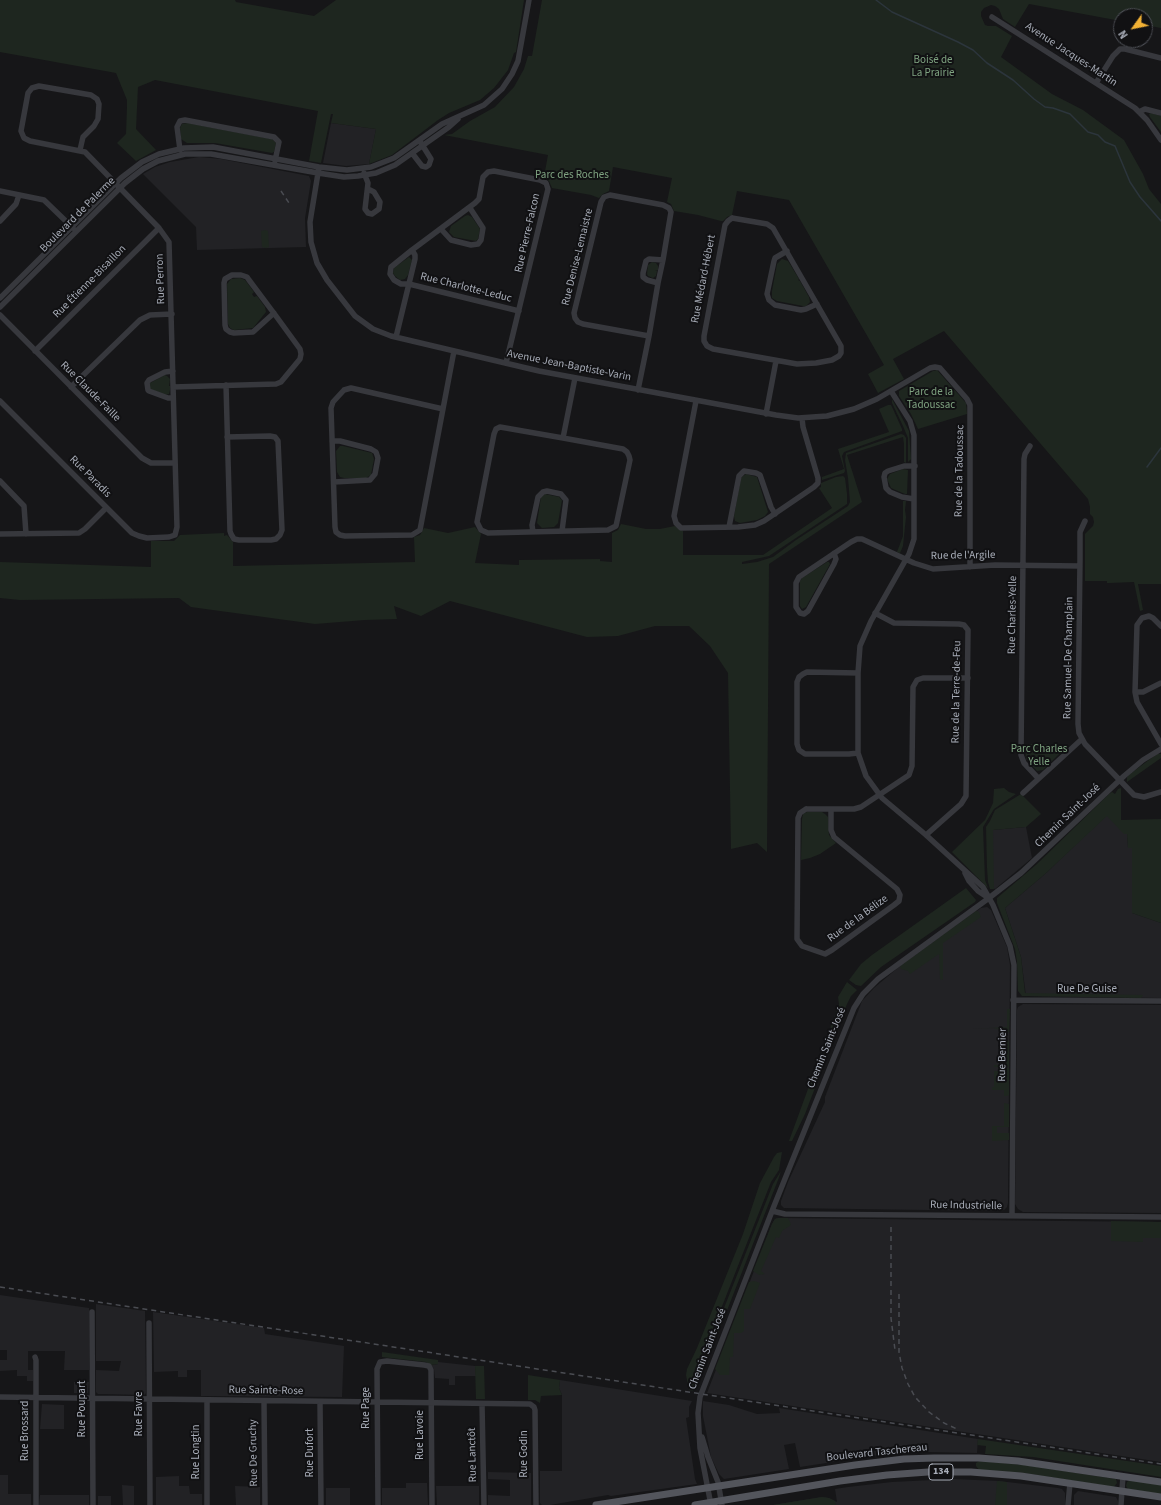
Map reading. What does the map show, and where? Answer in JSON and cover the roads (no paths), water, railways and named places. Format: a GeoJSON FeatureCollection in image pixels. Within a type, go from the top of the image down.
{"type":"FeatureCollection","features":[{"type":"Feature","properties":{"kind":"main road","name":"Boulevard Taschereau"},"geometry":{"type":"LineString","coordinates":[[596,1505],[885,1461],[934,1458],[972,1458],[1023,1462],[1161,1482]]}},
{"type":"Feature","properties":{"kind":"main road"},"geometry":{"type":"LineString","coordinates":[[972,1458],[972,1472]]}},
{"type":"Feature","properties":{"kind":"main road"},"geometry":{"type":"LineString","coordinates":[[885,1461],[887,1475]]}},
{"type":"Feature","properties":{"kind":"main road","name":"Boulevard Taschereau"},"geometry":{"type":"LineString","coordinates":[[694,1505],[711,1504],[801,1487],[887,1475],[921,1472],[972,1472],[1021,1476],[1161,1497]]}},
{"type":"Feature","properties":{"kind":"main road"},"geometry":{"type":"LineString","coordinates":[[799,1473],[801,1487]]}},
{"type":"Feature","properties":{"kind":"street","name":"Boulevard de Palerme"},"geometry":{"type":"LineString","coordinates":[[364,172],[394,158],[442,124],[460,117],[489,102],[502,89],[516,68],[520,55],[529,0]]}},
{"type":"Feature","properties":{"kind":"street","name":"Avenue Jacques-Martin"},"geometry":{"type":"LineString","coordinates":[[992,17],[1139,112],[1151,125],[1161,140]]}},
{"type":"Feature","properties":{"kind":"street"},"geometry":{"type":"LineString","coordinates":[[1096,83],[1113,56],[1120,49],[1126,49],[1161,58]]}},
{"type":"Feature","properties":{"kind":"street"},"geometry":{"type":"LineString","coordinates":[[39,86],[91,96],[97,99],[99,104],[98,119],[83,138],[80,150],[30,141],[24,138],[21,131],[28,93],[32,88],[39,86]]}},
{"type":"Feature","properties":{"kind":"street"},"geometry":{"type":"LineString","coordinates":[[1139,112],[1145,109],[1161,113]]}},
{"type":"Feature","properties":{"kind":"street","name":"Boulevard de Palerme"},"geometry":{"type":"LineString","coordinates":[[0,307],[118,185],[146,160],[159,154],[180,148],[213,147],[275,162],[318,170],[364,172],[389,168],[422,146],[460,117]]}},
{"type":"Feature","properties":{"kind":"street"},"geometry":{"type":"LineString","coordinates":[[181,155],[177,127],[180,121],[185,120],[274,137],[279,142],[275,162]]}},
{"type":"Feature","properties":{"kind":"street"},"geometry":{"type":"LineString","coordinates":[[412,153],[422,166],[426,167],[430,165],[431,159],[418,140]]}},
{"type":"Feature","properties":{"kind":"street","name":"Rue Perron"},"geometry":{"type":"LineString","coordinates":[[80,150],[87,152],[168,238],[170,245],[176,532]]}},
{"type":"Feature","properties":{"kind":"street","name":"Boulevard de Palerme"},"geometry":{"type":"LineString","coordinates":[[118,185],[162,159],[181,155],[212,154],[275,162]]}},
{"type":"Feature","properties":{"kind":"street","name":"Avenue Jean-Baptiste-Varin"},"geometry":{"type":"LineString","coordinates":[[318,170],[310,213],[311,242],[317,263],[327,280],[355,316],[373,329],[396,337],[575,378],[766,414],[802,418],[827,416],[846,412],[868,404],[930,368],[936,367]]}},
{"type":"Feature","properties":{"kind":"street"},"geometry":{"type":"LineString","coordinates":[[364,172],[368,182],[368,189]]}},
{"type":"Feature","properties":{"kind":"street","name":"Rue Pierre-Falcon"},"geometry":{"type":"LineString","coordinates":[[409,284],[401,284],[394,280],[390,272],[390,268],[470,208],[478,200],[483,177],[486,173],[490,172],[540,180],[547,185],[548,189],[506,363]]}},
{"type":"Feature","properties":{"kind":"street"},"geometry":{"type":"LineString","coordinates":[[0,191],[39,198],[46,202],[74,229]]}},
{"type":"Feature","properties":{"kind":"street"},"geometry":{"type":"LineString","coordinates":[[0,220],[16,204],[19,195]]}},
{"type":"Feature","properties":{"kind":"street","name":"Rue Denise-Lemaistre"},"geometry":{"type":"LineString","coordinates":[[638,390],[671,214],[669,208],[663,205],[612,195],[604,197],[601,202],[574,313],[575,318],[578,322],[583,324],[648,336]]}},
{"type":"Feature","properties":{"kind":"street"},"geometry":{"type":"LineString","coordinates":[[441,229],[451,240],[471,245],[478,244],[481,240],[483,228],[470,208]]}},
{"type":"Feature","properties":{"kind":"street","name":"Rue Médard-Hébert"},"geometry":{"type":"LineString","coordinates":[[736,218],[770,225],[787,251],[817,304],[841,346],[840,355],[832,360],[812,364],[797,364],[711,348],[705,344],[704,339],[725,225],[728,221],[736,218]]}},
{"type":"Feature","properties":{"kind":"street","name":"Rue Étienne-Bisaillon"},"geometry":{"type":"LineString","coordinates":[[35,351],[159,228]]}},
{"type":"Feature","properties":{"kind":"street","name":"Boulevard de Palerme"},"geometry":{"type":"LineString","coordinates":[[0,298],[74,229]]}},
{"type":"Feature","properties":{"kind":"street"},"geometry":{"type":"LineString","coordinates":[[396,337],[415,259],[415,255],[412,250]]}},
{"type":"Feature","properties":{"kind":"street"},"geometry":{"type":"LineString","coordinates":[[787,251],[775,258],[768,294],[769,300],[775,305],[801,310],[817,304]]}},
{"type":"Feature","properties":{"kind":"street"},"geometry":{"type":"LineString","coordinates":[[658,283],[647,280],[643,277],[643,273],[648,258],[663,260]]}},
{"type":"Feature","properties":{"kind":"street"},"geometry":{"type":"LineString","coordinates":[[173,387],[279,383],[282,381],[299,361],[301,354],[300,349],[274,313],[246,277],[241,275],[232,275],[225,279],[225,325],[226,329],[230,332],[253,332],[274,313]]}},
{"type":"Feature","properties":{"kind":"street","name":"Rue Charlotte-Leduc"},"geometry":{"type":"LineString","coordinates":[[409,284],[519,311]]}},
{"type":"Feature","properties":{"kind":"street"},"geometry":{"type":"LineString","coordinates":[[71,387],[140,320],[150,315],[172,314]]}},
{"type":"Feature","properties":{"kind":"street","name":"Rue Claude-Faille"},"geometry":{"type":"LineString","coordinates":[[0,315],[145,461],[153,464],[175,463]]}},
{"type":"Feature","properties":{"kind":"street"},"geometry":{"type":"LineString","coordinates":[[443,409],[354,388],[347,388],[342,392],[332,406],[336,532],[345,536],[412,535],[420,528],[443,409],[454,351]]}},
{"type":"Feature","properties":{"kind":"street"},"geometry":{"type":"LineString","coordinates":[[766,414],[776,361]]}},
{"type":"Feature","properties":{"kind":"street","name":"Rue de la Tadoussac"},"geometry":{"type":"LineString","coordinates":[[936,367],[942,369],[967,399],[970,405],[970,567]]}},
{"type":"Feature","properties":{"kind":"street"},"geometry":{"type":"LineString","coordinates":[[173,372],[165,372],[149,380],[147,383],[149,392],[168,398],[174,398]]}},
{"type":"Feature","properties":{"kind":"street"},"geometry":{"type":"LineString","coordinates":[[563,438],[575,378]]}},
{"type":"Feature","properties":{"kind":"street"},"geometry":{"type":"LineString","coordinates":[[226,385],[231,534],[234,539],[239,540],[271,540],[276,538],[280,535],[282,530],[278,441],[275,437],[270,436],[228,437]]}},
{"type":"Feature","properties":{"kind":"street","name":"Rue Bernier"},"geometry":{"type":"LineString","coordinates":[[891,391],[913,428],[915,439],[913,542],[911,551],[875,613],[862,642],[858,673],[858,753],[866,776],[879,795],[926,835],[964,872],[972,877],[982,887],[994,905],[1012,951],[1014,965],[1012,1216]]}},
{"type":"Feature","properties":{"kind":"street","name":"Rue Paradis"},"geometry":{"type":"LineString","coordinates":[[0,401],[129,530],[139,536],[147,538],[169,538],[174,536],[176,532]]}},
{"type":"Feature","properties":{"kind":"street"},"geometry":{"type":"LineString","coordinates":[[696,401],[674,521],[679,527],[684,528],[755,525],[775,514],[814,487],[818,481],[803,427],[802,418]]}},
{"type":"Feature","properties":{"kind":"street"},"geometry":{"type":"LineString","coordinates":[[504,427],[623,449],[628,453],[630,458],[616,526],[611,529],[562,531],[488,533],[483,532],[478,527],[477,522],[496,429],[504,427]]}},
{"type":"Feature","properties":{"kind":"street"},"geometry":{"type":"LineString","coordinates":[[332,441],[340,441],[371,449],[376,452],[378,458],[375,474],[370,480],[334,482]]}},
{"type":"Feature","properties":{"kind":"street","name":"Rue Charles-Yelle"},"geometry":{"type":"LineString","coordinates":[[1030,446],[1024,459],[1021,755],[1023,762],[1038,778]]}},
{"type":"Feature","properties":{"kind":"street"},"geometry":{"type":"LineString","coordinates":[[914,499],[902,497],[890,492],[886,488],[884,477],[885,473],[888,471],[902,466],[915,466]]}},
{"type":"Feature","properties":{"kind":"street"},"geometry":{"type":"LineString","coordinates":[[730,527],[738,476],[744,471],[760,475],[770,507],[775,514]]}},
{"type":"Feature","properties":{"kind":"street"},"geometry":{"type":"LineString","coordinates":[[0,481],[24,506],[26,534]]}},
{"type":"Feature","properties":{"kind":"street"},"geometry":{"type":"LineString","coordinates":[[533,532],[538,497],[543,492],[547,491],[561,494],[566,500],[562,531]]}},
{"type":"Feature","properties":{"kind":"street"},"geometry":{"type":"LineString","coordinates":[[0,534],[79,533],[106,508]]}},
{"type":"Feature","properties":{"kind":"street","name":"Rue Samuel-De Champlain"},"geometry":{"type":"LineString","coordinates":[[1084,521],[1080,532],[1078,724],[1082,739],[1132,794],[1144,797],[1161,792]]}},
{"type":"Feature","properties":{"kind":"street","name":"Rue de l'Argile"},"geometry":{"type":"LineString","coordinates":[[834,553],[836,559],[834,564],[808,611],[804,614],[800,613],[796,607],[797,579],[834,553],[854,540],[860,539],[906,560],[933,569],[996,565],[1080,566]]}},
{"type":"Feature","properties":{"kind":"street","name":"Rue de la Terre-de-Feu"},"geometry":{"type":"LineString","coordinates":[[875,613],[896,623],[964,625],[968,632],[966,796],[961,804],[926,835]]}},
{"type":"Feature","properties":{"kind":"street"},"geometry":{"type":"LineString","coordinates":[[1161,626],[1149,616],[1142,618],[1137,625],[1135,692],[1137,702],[1161,744]]}},
{"type":"Feature","properties":{"kind":"street"},"geometry":{"type":"LineString","coordinates":[[858,673],[807,672],[799,677],[797,744],[799,750],[804,754],[858,753]]}},
{"type":"Feature","properties":{"kind":"street","name":"Rue de la Bélize"},"geometry":{"type":"LineString","coordinates":[[831,809],[831,830],[834,837],[897,889],[900,895],[898,901],[894,905],[825,954],[802,946],[797,939],[798,818],[802,811],[806,809],[858,808],[903,779],[910,773],[912,766],[914,682],[922,678],[968,678]]}},
{"type":"Feature","properties":{"kind":"street"},"geometry":{"type":"LineString","coordinates":[[1135,692],[1143,692],[1161,683]]}},
{"type":"Feature","properties":{"kind":"street"},"geometry":{"type":"LineString","coordinates":[[1023,793],[1082,739]]}},
{"type":"Feature","properties":{"kind":"street","name":"Chemin Saint-José"},"geometry":{"type":"LineString","coordinates":[[711,1504],[700,1448],[698,1411],[701,1394],[847,1021],[858,1002],[870,987],[888,971],[989,898],[1034,862],[1119,781],[1143,760],[1161,749]]}},
{"type":"Feature","properties":{"kind":"street","name":"Rue De Guise"},"geometry":{"type":"LineString","coordinates":[[1013,1000],[1161,1001]]}},
{"type":"Feature","properties":{"kind":"street","name":"Rue Industrielle"},"geometry":{"type":"LineString","coordinates":[[772,1211],[785,1214],[1161,1217]]}},
{"type":"Feature","properties":{"kind":"street","name":"Rue Poupart"},"geometry":{"type":"LineString","coordinates":[[92,1312],[94,1505]]}},
{"type":"Feature","properties":{"kind":"street","name":"Rue Favre"},"geometry":{"type":"LineString","coordinates":[[150,1323],[150,1505]]}},
{"type":"Feature","properties":{"kind":"street","name":"Rue Brossard"},"geometry":{"type":"LineString","coordinates":[[35,1357],[36,1505]]}},
{"type":"Feature","properties":{"kind":"street","name":"Rue Page"},"geometry":{"type":"LineString","coordinates":[[378,1505],[377,1369],[380,1362],[387,1361],[429,1366]]}},
{"type":"Feature","properties":{"kind":"street","name":"Rue Lavoie"},"geometry":{"type":"LineString","coordinates":[[429,1366],[431,1372],[432,1505]]}},
{"type":"Feature","properties":{"kind":"street","name":"Rue Sainte-Rose"},"geometry":{"type":"LineString","coordinates":[[0,1397],[531,1405]]}},
{"type":"Feature","properties":{"kind":"street","name":"Rue Longtin"},"geometry":{"type":"LineString","coordinates":[[207,1400],[208,1505]]}},
{"type":"Feature","properties":{"kind":"street","name":"Rue De Gruchy"},"geometry":{"type":"LineString","coordinates":[[264,1401],[265,1505]]}},
{"type":"Feature","properties":{"kind":"street","name":"Rue Dufort"},"geometry":{"type":"LineString","coordinates":[[320,1402],[321,1505]]}},
{"type":"Feature","properties":{"kind":"street","name":"Rue Lanctôt"},"geometry":{"type":"LineString","coordinates":[[482,1404],[484,1505]]}},
{"type":"Feature","properties":{"kind":"street","name":"Rue Godin"},"geometry":{"type":"LineString","coordinates":[[531,1405],[535,1409],[536,1505]]}},
{"type":"Feature","properties":{"kind":"street","name":"Chemin Saint-José"},"geometry":{"type":"LineString","coordinates":[[700,1427],[722,1502]]}},
{"type":"Feature","properties":{"kind":"street"},"geometry":{"type":"LineString","coordinates":[[1121,1505],[1123,1476]]}},
{"type":"Feature","properties":{"kind":"street"},"geometry":{"type":"LineString","coordinates":[[1068,1505],[1070,1483]]}},
{"type":"Feature","properties":{"kind":"waterway"},"geometry":{"type":"LineString","coordinates":[[876,0],[892,12],[973,50],[987,63],[1013,80],[1045,107],[1070,114],[1088,132],[1098,135],[1105,142],[1115,146],[1130,182],[1140,197],[1161,221]]}},
{"type":"Feature","properties":{"kind":"waterway"},"geometry":{"type":"LineString","coordinates":[[1147,467],[1161,448]]}},
{"type":"Feature","properties":{"kind":"railway"},"geometry":{"type":"LineString","coordinates":[[281,191],[291,206]]}},
{"type":"Feature","properties":{"kind":"railway"},"geometry":{"type":"LineString","coordinates":[[891,1227],[891,1318],[895,1350]]}},
{"type":"Feature","properties":{"kind":"railway"},"geometry":{"type":"LineString","coordinates":[[0,1287],[1161,1464]]}},
{"type":"Feature","properties":{"kind":"railway"},"geometry":{"type":"LineString","coordinates":[[899,1294],[899,1352],[902,1368],[908,1384],[915,1397],[929,1412],[944,1423],[959,1430]]}},
{"type":"Feature","properties":{"kind":"park label","name":"Boisé de La Prairie"},"geometry":{"type":"Point","coordinates":[933,67]}},
{"type":"Feature","properties":{"kind":"park label","name":"Parc des Roches"},"geometry":{"type":"Point","coordinates":[572,176]}},
{"type":"Feature","properties":{"kind":"park label","name":"Parc de la Tadoussac"},"geometry":{"type":"Point","coordinates":[931,399]}},
{"type":"Feature","properties":{"kind":"park label","name":"Parc Charles Yelle"},"geometry":{"type":"Point","coordinates":[1039,756]}}]}
